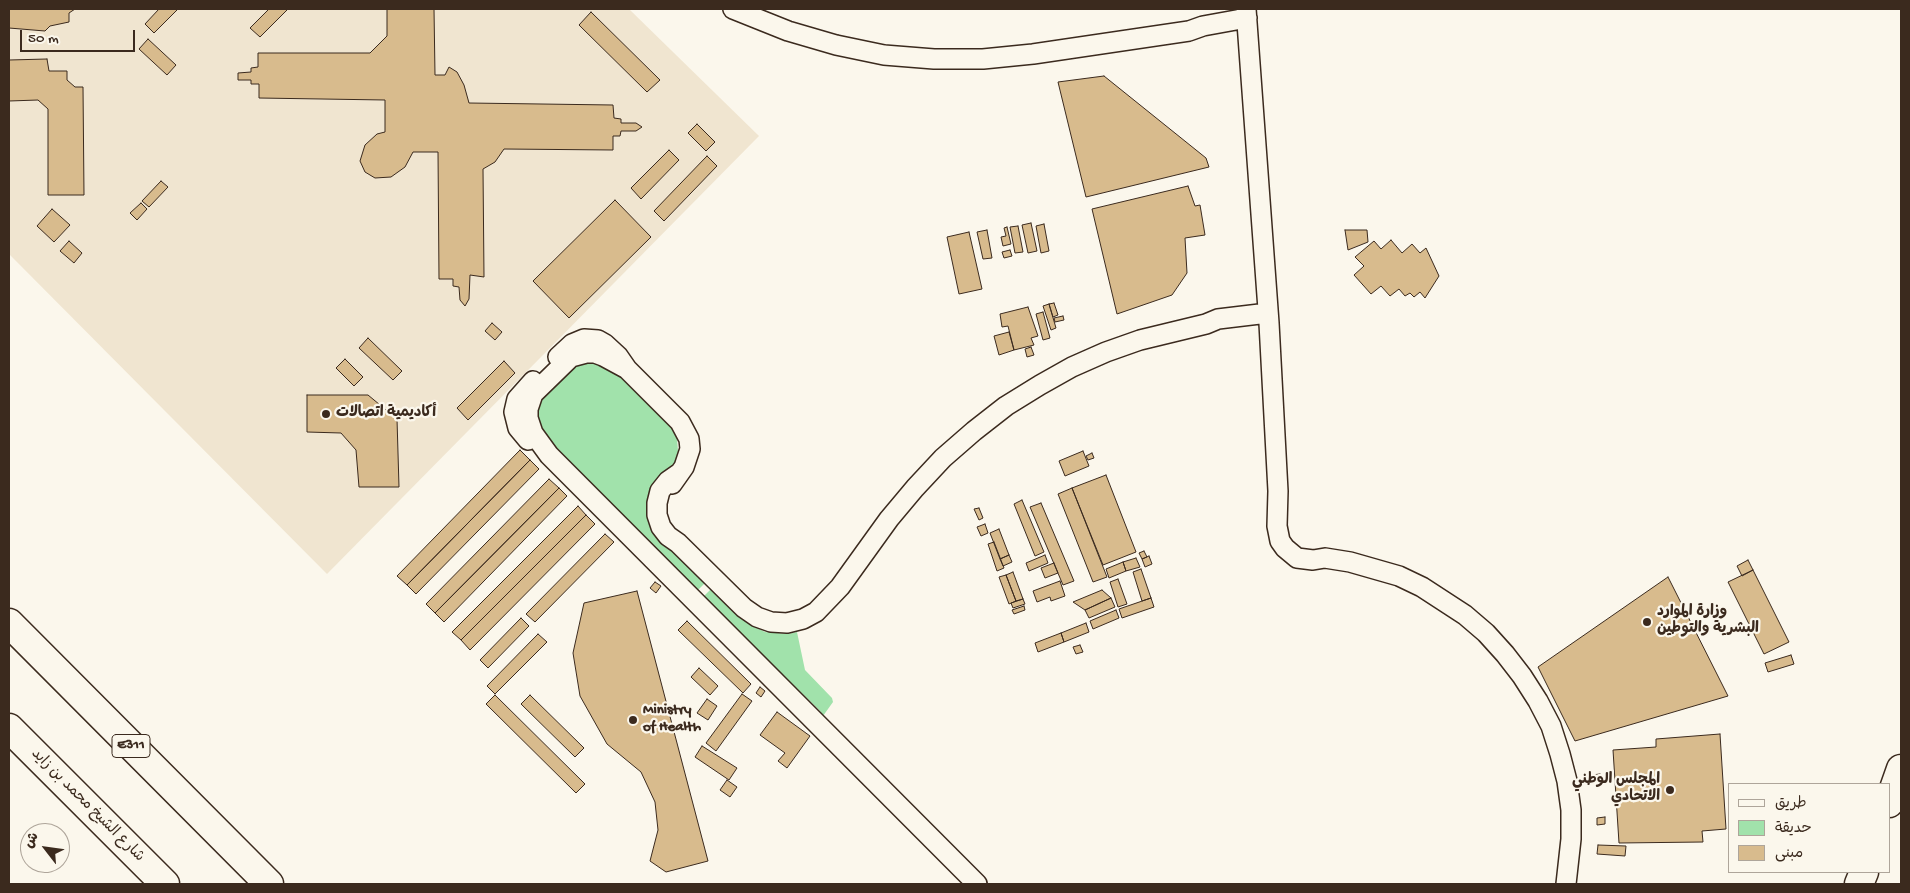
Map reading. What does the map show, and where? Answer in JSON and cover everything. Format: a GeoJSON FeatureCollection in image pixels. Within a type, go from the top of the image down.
{"type":"FeatureCollection","features":[{"type":"Feature","properties":{"kind":"main road","name":"E311"},"geometry":{"type":"LineString","coordinates":[[9,623],[261,876]]}},
{"type":"Feature","properties":{"kind":"main road","name":"شارع الشيخ محمد بن زايد"},"geometry":{"type":"LineString","coordinates":[[9,728],[164,884]]}},
{"type":"Feature","properties":{"kind":"main road"},"geometry":{"type":"LineString","coordinates":[[1890,800],[1901,769]]}},
{"type":"Feature","properties":{"kind":"main road"},"geometry":{"type":"LineString","coordinates":[[261,876],[278,884]]}},
{"type":"Feature","properties":{"kind":"street"},"geometry":{"type":"LineString","coordinates":[[733,9],[788,32],[836,45],[884,55],[934,59],[983,59],[1033,54],[1189,31],[1204,34],[1247,18],[1268,318],[1278,490],[1278,534],[1290,554],[1305,560],[1324,558],[1375,568],[1399,576],[1422,587],[1465,615],[1486,634],[1522,676],[1538,701],[1550,726],[1567,782],[1571,810],[1571,839],[1566,884]]}},
{"type":"Feature","properties":{"kind":"street"},"geometry":{"type":"LineString","coordinates":[[977,884],[549,455],[523,434],[515,420],[514,412],[517,399],[521,393],[549,371],[572,344],[590,338],[605,344],[686,430],[690,449],[684,467],[660,491],[657,503],[657,515],[664,532],[678,543],[744,608],[757,617],[772,622],[787,623],[802,619],[816,612],[840,586],[889,519],[915,488],[956,447],[1006,406],[1048,380],[1106,352],[1140,340],[1206,324],[1218,326],[1268,318]]}},
{"type":"Feature","properties":{"kind":"shaded area","name":"أكاديمية اتصالات"},"geometry":{"type":"Polygon","coordinates":[[[9,9],[629,9],[759,136],[327,574],[9,254],[9,9]]]}},
{"type":"Feature","properties":{"kind":"green space"},"geometry":{"type":"Polygon","coordinates":[[[580,360],[607,364],[671,427],[677,439],[678,451],[675,463],[653,487],[648,497],[646,509],[648,520],[654,531],[706,582],[698,590],[546,439],[536,423],[537,398],[580,360]]]}},
{"type":"Feature","properties":{"kind":"green space"},"geometry":{"type":"Polygon","coordinates":[[[712,588],[750,624],[765,632],[788,634],[797,632],[805,670],[832,698],[833,702],[823,716],[703,597],[712,588]]]}},
{"type":"Feature","properties":{"kind":"building"},"geometry":{"type":"Polygon","coordinates":[[[9,9],[75,9],[69,13],[69,22],[50,26],[45,31],[9,28],[9,9]]]}},
{"type":"Feature","properties":{"kind":"building"},"geometry":{"type":"Polygon","coordinates":[[[159,9],[178,9],[154,33],[145,24],[159,9]]]}},
{"type":"Feature","properties":{"kind":"building"},"geometry":{"type":"Polygon","coordinates":[[[269,9],[288,9],[260,37],[250,28],[269,9]]]}},
{"type":"Feature","properties":{"kind":"building"},"geometry":{"type":"Polygon","coordinates":[[[387,9],[434,9],[435,75],[445,75],[449,67],[457,72],[464,85],[469,103],[613,105],[614,118],[621,119],[621,123],[636,123],[642,127],[636,131],[621,131],[620,136],[613,136],[613,150],[504,149],[495,162],[483,169],[484,277],[470,275],[469,299],[465,306],[460,300],[459,287],[453,286],[453,279],[439,279],[438,152],[413,152],[405,167],[391,177],[375,178],[365,172],[360,161],[365,145],[377,134],[385,132],[385,100],[259,98],[259,84],[251,84],[251,80],[238,80],[238,73],[251,72],[251,68],[258,67],[258,53],[370,53],[387,36],[387,9]]]}},
{"type":"Feature","properties":{"kind":"building"},"geometry":{"type":"Polygon","coordinates":[[[591,12],[660,80],[647,92],[579,25],[591,12]]]}},
{"type":"Feature","properties":{"kind":"building"},"geometry":{"type":"Polygon","coordinates":[[[148,39],[176,65],[167,75],[139,49],[148,39]]]}},
{"type":"Feature","properties":{"kind":"building"},"geometry":{"type":"Polygon","coordinates":[[[47,59],[49,71],[67,71],[67,80],[75,87],[83,87],[84,195],[48,195],[48,109],[38,100],[9,101],[9,60],[47,59]]]}},
{"type":"Feature","properties":{"kind":"building"},"geometry":{"type":"Polygon","coordinates":[[[1104,76],[1206,158],[1209,167],[1086,197],[1058,82],[1104,76]]]}},
{"type":"Feature","properties":{"kind":"building"},"geometry":{"type":"Polygon","coordinates":[[[697,124],[715,142],[706,151],[688,133],[697,124]]]}},
{"type":"Feature","properties":{"kind":"building"},"geometry":{"type":"Polygon","coordinates":[[[669,150],[679,160],[641,199],[631,188],[669,150]]]}},
{"type":"Feature","properties":{"kind":"building"},"geometry":{"type":"Polygon","coordinates":[[[707,156],[717,166],[664,221],[654,211],[707,156]]]}},
{"type":"Feature","properties":{"kind":"building"},"geometry":{"type":"Polygon","coordinates":[[[161,181],[168,187],[149,207],[142,201],[161,181]]]}},
{"type":"Feature","properties":{"kind":"building"},"geometry":{"type":"Polygon","coordinates":[[[1188,186],[1195,206],[1200,205],[1205,235],[1185,238],[1187,273],[1172,295],[1117,314],[1092,209],[1188,186]]]}},
{"type":"Feature","properties":{"kind":"building"},"geometry":{"type":"Polygon","coordinates":[[[615,200],[651,237],[569,318],[533,281],[615,200]]]}},
{"type":"Feature","properties":{"kind":"building"},"geometry":{"type":"Polygon","coordinates":[[[141,203],[147,209],[137,220],[130,213],[141,203]]]}},
{"type":"Feature","properties":{"kind":"building"},"geometry":{"type":"Polygon","coordinates":[[[52,209],[70,225],[54,242],[37,226],[52,209]]]}},
{"type":"Feature","properties":{"kind":"building"},"geometry":{"type":"Polygon","coordinates":[[[1031,223],[1037,251],[1028,253],[1022,225],[1031,223]]]}},
{"type":"Feature","properties":{"kind":"building"},"geometry":{"type":"Polygon","coordinates":[[[1044,224],[1049,251],[1041,253],[1036,226],[1044,224]]]}},
{"type":"Feature","properties":{"kind":"building"},"geometry":{"type":"Polygon","coordinates":[[[1018,226],[1023,252],[1015,253],[1010,227],[1018,226]]]}},
{"type":"Feature","properties":{"kind":"building"},"geometry":{"type":"Polygon","coordinates":[[[1007,227],[1011,244],[1003,246],[1001,237],[1006,236],[1004,228],[1007,227]]]}},
{"type":"Feature","properties":{"kind":"building"},"geometry":{"type":"Polygon","coordinates":[[[987,230],[992,258],[983,259],[977,232],[987,230]]]}},
{"type":"Feature","properties":{"kind":"building"},"geometry":{"type":"Polygon","coordinates":[[[1345,230],[1367,230],[1368,242],[1348,250],[1345,230]]]}},
{"type":"Feature","properties":{"kind":"building"},"geometry":{"type":"Polygon","coordinates":[[[969,232],[982,289],[959,294],[947,237],[969,232]]]}},
{"type":"Feature","properties":{"kind":"building"},"geometry":{"type":"Polygon","coordinates":[[[1391,240],[1402,253],[1412,244],[1420,253],[1426,248],[1439,276],[1425,298],[1420,292],[1414,297],[1410,293],[1405,296],[1399,289],[1390,296],[1381,286],[1371,294],[1354,275],[1364,266],[1355,257],[1374,241],[1381,249],[1391,240]]]}},
{"type":"Feature","properties":{"kind":"building"},"geometry":{"type":"Polygon","coordinates":[[[69,241],[82,253],[74,263],[60,251],[69,241]]]}},
{"type":"Feature","properties":{"kind":"building"},"geometry":{"type":"Polygon","coordinates":[[[1010,250],[1012,256],[1004,258],[1002,252],[1010,250]]]}},
{"type":"Feature","properties":{"kind":"building"},"geometry":{"type":"Polygon","coordinates":[[[1054,303],[1058,315],[1053,317],[1049,304],[1054,303]]]}},
{"type":"Feature","properties":{"kind":"building"},"geometry":{"type":"Polygon","coordinates":[[[1049,304],[1056,328],[1051,330],[1043,306],[1049,304]]]}},
{"type":"Feature","properties":{"kind":"building"},"geometry":{"type":"Polygon","coordinates":[[[1028,307],[1038,336],[1031,338],[1034,345],[1014,350],[1008,326],[1002,327],[1000,314],[1028,307]]]}},
{"type":"Feature","properties":{"kind":"building"},"geometry":{"type":"Polygon","coordinates":[[[1043,312],[1050,338],[1043,340],[1036,314],[1043,312]]]}},
{"type":"Feature","properties":{"kind":"building"},"geometry":{"type":"Polygon","coordinates":[[[1063,316],[1064,320],[1055,322],[1054,318],[1063,316]]]}},
{"type":"Feature","properties":{"kind":"building"},"geometry":{"type":"Polygon","coordinates":[[[492,323],[502,332],[495,340],[485,331],[492,323]]]}},
{"type":"Feature","properties":{"kind":"building"},"geometry":{"type":"Polygon","coordinates":[[[1009,332],[1014,350],[999,355],[994,336],[1009,332]]]}},
{"type":"Feature","properties":{"kind":"building"},"geometry":{"type":"Polygon","coordinates":[[[368,338],[402,371],[393,380],[359,348],[368,338]]]}},
{"type":"Feature","properties":{"kind":"building"},"geometry":{"type":"Polygon","coordinates":[[[1031,347],[1034,355],[1027,357],[1025,349],[1031,347]]]}},
{"type":"Feature","properties":{"kind":"building"},"geometry":{"type":"Polygon","coordinates":[[[345,359],[363,377],[354,386],[336,368],[345,359]]]}},
{"type":"Feature","properties":{"kind":"building"},"geometry":{"type":"Polygon","coordinates":[[[504,361],[515,373],[468,420],[457,408],[504,361]]]}},
{"type":"Feature","properties":{"kind":"building"},"geometry":{"type":"Polygon","coordinates":[[[307,395],[368,395],[397,419],[399,487],[359,487],[356,450],[341,433],[307,432],[307,395]]]}},
{"type":"Feature","properties":{"kind":"building"},"geometry":{"type":"Polygon","coordinates":[[[520,450],[530,460],[407,585],[397,576],[520,450]]]}},
{"type":"Feature","properties":{"kind":"building"},"geometry":{"type":"Polygon","coordinates":[[[1083,451],[1089,466],[1065,476],[1059,461],[1083,451]]]}},
{"type":"Feature","properties":{"kind":"building"},"geometry":{"type":"Polygon","coordinates":[[[1092,453],[1094,458],[1088,460],[1086,456],[1092,453]]]}},
{"type":"Feature","properties":{"kind":"building"},"geometry":{"type":"Polygon","coordinates":[[[530,460],[539,469],[416,594],[407,585],[530,460]]]}},
{"type":"Feature","properties":{"kind":"building"},"geometry":{"type":"Polygon","coordinates":[[[1106,475],[1136,552],[1103,565],[1072,488],[1106,475]]]}},
{"type":"Feature","properties":{"kind":"building"},"geometry":{"type":"Polygon","coordinates":[[[549,479],[559,488],[435,613],[426,604],[549,479]]]}},
{"type":"Feature","properties":{"kind":"building"},"geometry":{"type":"Polygon","coordinates":[[[559,488],[567,496],[444,622],[435,613],[559,488]]]}},
{"type":"Feature","properties":{"kind":"building"},"geometry":{"type":"Polygon","coordinates":[[[1072,488],[1107,577],[1093,582],[1058,494],[1072,488]]]}},
{"type":"Feature","properties":{"kind":"building"},"geometry":{"type":"Polygon","coordinates":[[[1022,500],[1044,552],[1035,556],[1014,504],[1022,500]]]}},
{"type":"Feature","properties":{"kind":"building"},"geometry":{"type":"Polygon","coordinates":[[[1041,503],[1074,581],[1063,585],[1030,507],[1041,503]]]}},
{"type":"Feature","properties":{"kind":"building"},"geometry":{"type":"Polygon","coordinates":[[[578,506],[586,515],[461,640],[452,632],[578,506]]]}},
{"type":"Feature","properties":{"kind":"building"},"geometry":{"type":"Polygon","coordinates":[[[979,508],[983,518],[979,520],[974,509],[979,508]]]}},
{"type":"Feature","properties":{"kind":"building"},"geometry":{"type":"Polygon","coordinates":[[[586,515],[595,524],[470,650],[461,640],[586,515]]]}},
{"type":"Feature","properties":{"kind":"building"},"geometry":{"type":"Polygon","coordinates":[[[985,524],[988,533],[981,536],[977,527],[985,524]]]}},
{"type":"Feature","properties":{"kind":"building"},"geometry":{"type":"Polygon","coordinates":[[[999,529],[1009,555],[1000,559],[990,533],[999,529]]]}},
{"type":"Feature","properties":{"kind":"building"},"geometry":{"type":"Polygon","coordinates":[[[605,534],[614,542],[535,622],[526,614],[605,534]]]}},
{"type":"Feature","properties":{"kind":"building"},"geometry":{"type":"Polygon","coordinates":[[[994,542],[1004,568],[997,571],[988,544],[994,542]]]}},
{"type":"Feature","properties":{"kind":"building"},"geometry":{"type":"Polygon","coordinates":[[[1144,551],[1147,557],[1142,559],[1139,553],[1144,551]]]}},
{"type":"Feature","properties":{"kind":"building"},"geometry":{"type":"Polygon","coordinates":[[[1009,555],[1012,562],[1003,566],[1000,559],[1009,555]]]}},
{"type":"Feature","properties":{"kind":"building"},"geometry":{"type":"Polygon","coordinates":[[[1045,555],[1048,563],[1029,571],[1026,563],[1045,555]]]}},
{"type":"Feature","properties":{"kind":"building"},"geometry":{"type":"Polygon","coordinates":[[[1149,556],[1152,564],[1145,567],[1142,559],[1149,556]]]}},
{"type":"Feature","properties":{"kind":"building"},"geometry":{"type":"Polygon","coordinates":[[[1136,558],[1140,567],[1126,571],[1123,562],[1136,558]]]}},
{"type":"Feature","properties":{"kind":"building"},"geometry":{"type":"Polygon","coordinates":[[[1748,560],[1753,570],[1742,576],[1737,566],[1748,560]]]}},
{"type":"Feature","properties":{"kind":"building"},"geometry":{"type":"Polygon","coordinates":[[[1123,562],[1126,571],[1109,578],[1106,569],[1123,562]]]}},
{"type":"Feature","properties":{"kind":"building"},"geometry":{"type":"Polygon","coordinates":[[[1054,563],[1058,573],[1045,578],[1041,568],[1054,563]]]}},
{"type":"Feature","properties":{"kind":"building"},"geometry":{"type":"Polygon","coordinates":[[[1141,569],[1151,598],[1142,601],[1133,572],[1141,569]]]}},
{"type":"Feature","properties":{"kind":"building"},"geometry":{"type":"Polygon","coordinates":[[[1753,570],[1789,642],[1764,654],[1728,582],[1753,570]]]}},
{"type":"Feature","properties":{"kind":"building"},"geometry":{"type":"Polygon","coordinates":[[[1013,572],[1023,599],[1016,601],[1006,575],[1013,572]]]}},
{"type":"Feature","properties":{"kind":"building"},"geometry":{"type":"Polygon","coordinates":[[[1006,575],[1016,601],[1009,604],[999,577],[1006,575]]]}},
{"type":"Feature","properties":{"kind":"building","name":"وزارة الموارد البشرية والتوطين"},"geometry":{"type":"Polygon","coordinates":[[[1668,577],[1728,696],[1575,741],[1538,667],[1668,577]]]}},
{"type":"Feature","properties":{"kind":"building"},"geometry":{"type":"Polygon","coordinates":[[[1118,579],[1127,604],[1118,607],[1110,582],[1118,579]]]}},
{"type":"Feature","properties":{"kind":"building"},"geometry":{"type":"Polygon","coordinates":[[[1060,581],[1065,596],[1051,601],[1050,597],[1037,602],[1033,591],[1060,581]]]}},
{"type":"Feature","properties":{"kind":"building"},"geometry":{"type":"Polygon","coordinates":[[[655,582],[661,586],[656,593],[650,588],[655,582]]]}},
{"type":"Feature","properties":{"kind":"building"},"geometry":{"type":"Polygon","coordinates":[[[1102,590],[1111,598],[1085,610],[1073,602],[1102,590]]]}},
{"type":"Feature","properties":{"kind":"building","name":"Ministry of Health"},"geometry":{"type":"Polygon","coordinates":[[[637,591],[708,861],[666,872],[650,861],[658,830],[655,802],[641,772],[607,744],[580,696],[573,653],[584,603],[637,591]]]}},
{"type":"Feature","properties":{"kind":"building"},"geometry":{"type":"Polygon","coordinates":[[[1111,598],[1115,607],[1089,618],[1085,610],[1111,598]]]}},
{"type":"Feature","properties":{"kind":"building"},"geometry":{"type":"Polygon","coordinates":[[[1151,598],[1154,607],[1122,618],[1119,609],[1151,598]]]}},
{"type":"Feature","properties":{"kind":"building"},"geometry":{"type":"Polygon","coordinates":[[[1023,599],[1025,604],[1013,608],[1011,603],[1023,599]]]}},
{"type":"Feature","properties":{"kind":"building"},"geometry":{"type":"Polygon","coordinates":[[[1024,606],[1025,610],[1014,614],[1012,610],[1024,606]]]}},
{"type":"Feature","properties":{"kind":"building"},"geometry":{"type":"Polygon","coordinates":[[[1116,610],[1119,618],[1093,629],[1090,621],[1116,610]]]}},
{"type":"Feature","properties":{"kind":"building"},"geometry":{"type":"Polygon","coordinates":[[[521,618],[529,626],[488,668],[480,660],[521,618]]]}},
{"type":"Feature","properties":{"kind":"building"},"geometry":{"type":"Polygon","coordinates":[[[687,621],[751,684],[743,693],[678,630],[687,621]]]}},
{"type":"Feature","properties":{"kind":"building"},"geometry":{"type":"Polygon","coordinates":[[[1086,623],[1089,632],[1064,642],[1061,633],[1086,623]]]}},
{"type":"Feature","properties":{"kind":"building"},"geometry":{"type":"Polygon","coordinates":[[[1061,633],[1064,642],[1038,652],[1035,643],[1061,633]]]}},
{"type":"Feature","properties":{"kind":"building"},"geometry":{"type":"Polygon","coordinates":[[[538,634],[547,642],[495,694],[487,686],[538,634]]]}},
{"type":"Feature","properties":{"kind":"building"},"geometry":{"type":"Polygon","coordinates":[[[1080,645],[1083,652],[1076,654],[1073,647],[1080,645]]]}},
{"type":"Feature","properties":{"kind":"building"},"geometry":{"type":"Polygon","coordinates":[[[1791,655],[1794,664],[1768,672],[1765,663],[1791,655]]]}},
{"type":"Feature","properties":{"kind":"building"},"geometry":{"type":"Polygon","coordinates":[[[699,668],[718,686],[710,695],[691,677],[699,668]]]}},
{"type":"Feature","properties":{"kind":"building"},"geometry":{"type":"Polygon","coordinates":[[[760,687],[765,691],[761,697],[756,693],[760,687]]]}},
{"type":"Feature","properties":{"kind":"building"},"geometry":{"type":"Polygon","coordinates":[[[742,694],[752,701],[716,751],[706,743],[742,694]]]}},
{"type":"Feature","properties":{"kind":"building"},"geometry":{"type":"Polygon","coordinates":[[[495,695],[585,784],[576,793],[486,704],[495,695]]]}},
{"type":"Feature","properties":{"kind":"building"},"geometry":{"type":"Polygon","coordinates":[[[530,695],[584,748],[575,757],[521,704],[530,695]]]}},
{"type":"Feature","properties":{"kind":"building"},"geometry":{"type":"Polygon","coordinates":[[[707,699],[717,706],[708,720],[697,713],[707,699]]]}},
{"type":"Feature","properties":{"kind":"building"},"geometry":{"type":"Polygon","coordinates":[[[777,712],[810,736],[787,768],[778,761],[785,753],[760,735],[777,712]]]}},
{"type":"Feature","properties":{"kind":"building","name":"المجلس الوطني الاتحادي"},"geometry":{"type":"Polygon","coordinates":[[[1720,734],[1726,829],[1702,831],[1703,842],[1619,843],[1613,750],[1656,747],[1656,739],[1720,734]]]}},
{"type":"Feature","properties":{"kind":"building"},"geometry":{"type":"Polygon","coordinates":[[[702,746],[737,768],[729,780],[695,757],[702,746]]]}},
{"type":"Feature","properties":{"kind":"building"},"geometry":{"type":"Polygon","coordinates":[[[1600,774],[1601,781],[1593,782],[1592,775],[1600,774]]]}},
{"type":"Feature","properties":{"kind":"building"},"geometry":{"type":"Polygon","coordinates":[[[727,780],[737,787],[730,797],[720,790],[727,780]]]}},
{"type":"Feature","properties":{"kind":"building"},"geometry":{"type":"Polygon","coordinates":[[[1605,817],[1605,824],[1597,825],[1597,818],[1605,817]]]}},
{"type":"Feature","properties":{"kind":"building"},"geometry":{"type":"Polygon","coordinates":[[[1598,845],[1626,846],[1625,856],[1597,854],[1598,845]]]}},
{"type":"Feature","properties":{"kind":"place","name":"أكاديمية اتصالات"},"geometry":{"type":"Point","coordinates":[326,414]}},
{"type":"Feature","properties":{"kind":"place","name":"وزارة الموارد البشرية والتوطين"},"geometry":{"type":"Point","coordinates":[1647,622]}},
{"type":"Feature","properties":{"kind":"place","name":"Ministry of Health"},"geometry":{"type":"Point","coordinates":[633,720]}},
{"type":"Feature","properties":{"kind":"place","name":"المجلس الوطني الاتحادي"},"geometry":{"type":"Point","coordinates":[1670,790]}}]}
